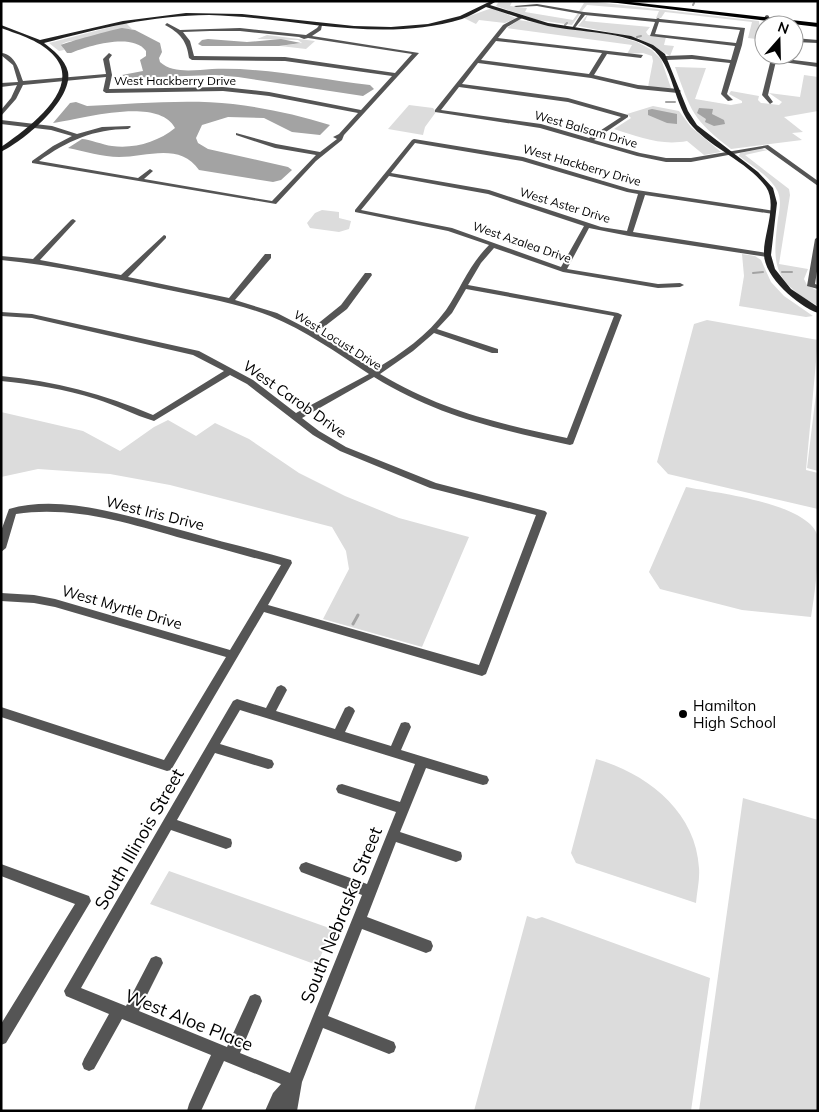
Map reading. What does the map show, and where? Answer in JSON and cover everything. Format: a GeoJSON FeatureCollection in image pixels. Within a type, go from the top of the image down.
{"type":"FeatureCollection","features":[{"type":"Feature","properties":{"kind":"main road"},"geometry":{"type":"LineString","coordinates":[[604,1],[754,17]]}},
{"type":"Feature","properties":{"kind":"main road"},"geometry":{"type":"LineString","coordinates":[[635,1],[754,16]]}},
{"type":"Feature","properties":{"kind":"main road"},"geometry":{"type":"LineString","coordinates":[[804,22],[818,23]]}},
{"type":"Feature","properties":{"kind":"street"},"geometry":{"type":"LineString","coordinates":[[40,42],[116,23],[177,15],[236,15],[364,28],[409,26],[456,18],[487,6],[493,1]]}},
{"type":"Feature","properties":{"kind":"street"},"geometry":{"type":"LineString","coordinates":[[487,6],[547,24],[610,33],[636,39],[655,48],[666,58],[685,111],[695,126],[766,184],[773,198],[768,255],[771,269],[781,284],[798,299],[818,312]]}},
{"type":"Feature","properties":{"kind":"street"},"geometry":{"type":"LineString","coordinates":[[516,6],[537,6],[584,13],[743,29],[724,94],[730,100]]}},
{"type":"Feature","properties":{"kind":"street"},"geometry":{"type":"LineString","coordinates":[[574,28],[584,13]]}},
{"type":"Feature","properties":{"kind":"street"},"geometry":{"type":"LineString","coordinates":[[458,85],[507,24],[522,16]]}},
{"type":"Feature","properties":{"kind":"street"},"geometry":{"type":"LineString","coordinates":[[658,19],[652,35],[739,45]]}},
{"type":"Feature","properties":{"kind":"street"},"geometry":{"type":"LineString","coordinates":[[167,24],[181,31],[190,44],[192,58],[285,59],[397,75]]}},
{"type":"Feature","properties":{"kind":"street"},"geometry":{"type":"LineString","coordinates":[[304,38],[319,29],[320,25]]}},
{"type":"Feature","properties":{"kind":"street"},"geometry":{"type":"LineString","coordinates":[[1,150],[34,127],[57,102],[65,79],[59,61],[40,42],[2,26]]}},
{"type":"Feature","properties":{"kind":"street"},"geometry":{"type":"LineString","coordinates":[[128,127],[109,127],[74,137],[34,162],[274,203],[321,154],[342,137],[341,134],[416,53],[229,29],[181,31]]}},
{"type":"Feature","properties":{"kind":"street"},"geometry":{"type":"LineString","coordinates":[[495,39],[641,56]]}},
{"type":"Feature","properties":{"kind":"street"},"geometry":{"type":"LineString","coordinates":[[804,41],[818,42]]}},
{"type":"Feature","properties":{"kind":"street"},"geometry":{"type":"LineString","coordinates":[[591,76],[605,53]]}},
{"type":"Feature","properties":{"kind":"street"},"geometry":{"type":"LineString","coordinates":[[1,114],[14,98],[21,83],[15,64],[3,54]]}},
{"type":"Feature","properties":{"kind":"street"},"geometry":{"type":"LineString","coordinates":[[109,55],[106,59],[109,74]]}},
{"type":"Feature","properties":{"kind":"street"},"geometry":{"type":"LineString","coordinates":[[666,58],[692,57],[734,62]]}},
{"type":"Feature","properties":{"kind":"street"},"geometry":{"type":"LineString","coordinates":[[477,61],[591,76],[638,87],[678,92]]}},
{"type":"Feature","properties":{"kind":"street"},"geometry":{"type":"LineString","coordinates":[[804,62],[818,65]]}},
{"type":"Feature","properties":{"kind":"street"},"geometry":{"type":"LineString","coordinates":[[770,102],[765,95],[773,65]]}},
{"type":"Feature","properties":{"kind":"street","name":"West Hackberry Drive"},"geometry":{"type":"LineString","coordinates":[[1,85],[109,74],[106,91],[223,89],[269,94],[362,112]]}},
{"type":"Feature","properties":{"kind":"street"},"geometry":{"type":"LineString","coordinates":[[458,85],[568,100],[626,116],[590,140]]}},
{"type":"Feature","properties":{"kind":"street","name":"West Balsam Drive"},"geometry":{"type":"LineString","coordinates":[[458,85],[437,111],[542,126],[648,158],[666,160],[691,160],[766,146],[818,184]]}},
{"type":"Feature","properties":{"kind":"street"},"geometry":{"type":"LineString","coordinates":[[1,122],[34,127],[74,137]]}},
{"type":"Feature","properties":{"kind":"street"},"geometry":{"type":"LineString","coordinates":[[238,134],[275,146],[321,154]]}},
{"type":"Feature","properties":{"kind":"street","name":"West Hackberry Drive"},"geometry":{"type":"LineString","coordinates":[[387,174],[414,141],[522,159],[607,186],[642,194],[773,212]]}},
{"type":"Feature","properties":{"kind":"street"},"geometry":{"type":"LineString","coordinates":[[139,180],[150,171]]}},
{"type":"Feature","properties":{"kind":"street","name":"West Azalea Drive"},"geometry":{"type":"LineString","coordinates":[[387,174],[357,211],[435,226],[563,270],[658,286],[680,285]]}},
{"type":"Feature","properties":{"kind":"street","name":"West Aster Drive"},"geometry":{"type":"LineString","coordinates":[[387,174],[483,191],[587,226],[768,255]]}},
{"type":"Feature","properties":{"kind":"street"},"geometry":{"type":"LineString","coordinates":[[628,234],[642,194]]}},
{"type":"Feature","properties":{"kind":"street"},"geometry":{"type":"LineString","coordinates":[[36,261],[73,221]]}},
{"type":"Feature","properties":{"kind":"street"},"geometry":{"type":"LineString","coordinates":[[563,270],[587,226]]}},
{"type":"Feature","properties":{"kind":"street"},"geometry":{"type":"LineString","coordinates":[[123,278],[164,237]]}},
{"type":"Feature","properties":{"kind":"street"},"geometry":{"type":"LineString","coordinates":[[814,286],[818,239]]}},
{"type":"Feature","properties":{"kind":"street"},"geometry":{"type":"LineString","coordinates":[[296,417],[412,349],[443,319],[481,256],[493,245]]}},
{"type":"Feature","properties":{"kind":"street"},"geometry":{"type":"LineString","coordinates":[[231,300],[268,256]]}},
{"type":"Feature","properties":{"kind":"street","name":"West Locust Drive"},"geometry":{"type":"LineString","coordinates":[[1,258],[36,261],[231,300],[273,314],[312,333],[372,374],[411,395],[446,410],[487,423],[570,442],[618,315],[463,286]]}},
{"type":"Feature","properties":{"kind":"street"},"geometry":{"type":"LineString","coordinates":[[312,333],[344,307],[368,275]]}},
{"type":"Feature","properties":{"kind":"street","name":"West Carob Drive"},"geometry":{"type":"LineString","coordinates":[[1,314],[32,316],[196,353],[250,382],[316,433],[343,449],[403,476],[465,495],[542,512],[482,670],[261,607]]}},
{"type":"Feature","properties":{"kind":"street"},"geometry":{"type":"LineString","coordinates":[[432,330],[495,351]]}},
{"type":"Feature","properties":{"kind":"street"},"geometry":{"type":"LineString","coordinates":[[1,378],[34,382],[87,394],[113,401],[154,418],[230,372]]}},
{"type":"Feature","properties":{"kind":"street","name":"West Iris Drive"},"geometry":{"type":"LineString","coordinates":[[1,548],[12,511],[59,510],[120,518],[287,563],[261,607]]}},
{"type":"Feature","properties":{"kind":"street","name":"West Myrtle Drive"},"geometry":{"type":"LineString","coordinates":[[1,597],[34,599],[55,603],[233,654]]}},
{"type":"Feature","properties":{"kind":"street"},"geometry":{"type":"LineString","coordinates":[[1,712],[167,766],[261,607]]}},
{"type":"Feature","properties":{"kind":"street"},"geometry":{"type":"LineString","coordinates":[[281,690],[269,714],[483,780]]}},
{"type":"Feature","properties":{"kind":"street","name":"South Illinois Street"},"geometry":{"type":"LineString","coordinates":[[71,991],[237,704],[269,714]]}},
{"type":"Feature","properties":{"kind":"street"},"geometry":{"type":"LineString","coordinates":[[338,735],[349,711]]}},
{"type":"Feature","properties":{"kind":"street"},"geometry":{"type":"LineString","coordinates":[[394,753],[405,727]]}},
{"type":"Feature","properties":{"kind":"street"},"geometry":{"type":"LineString","coordinates":[[212,746],[268,764]]}},
{"type":"Feature","properties":{"kind":"street","name":"South Nebraska Street"},"geometry":{"type":"LineString","coordinates":[[289,1111],[294,1082],[422,762]]}},
{"type":"Feature","properties":{"kind":"street"},"geometry":{"type":"LineString","coordinates":[[342,789],[403,809]]}},
{"type":"Feature","properties":{"kind":"street"},"geometry":{"type":"LineString","coordinates":[[169,823],[226,843]]}},
{"type":"Feature","properties":{"kind":"street"},"geometry":{"type":"LineString","coordinates":[[393,835],[456,856]]}},
{"type":"Feature","properties":{"kind":"street"},"geometry":{"type":"LineString","coordinates":[[306,868],[370,892]]}},
{"type":"Feature","properties":{"kind":"street"},"geometry":{"type":"LineString","coordinates":[[1,870],[84,901],[1,1038]]}},
{"type":"Feature","properties":{"kind":"street"},"geometry":{"type":"LineString","coordinates":[[359,921],[426,946]]}},
{"type":"Feature","properties":{"kind":"street"},"geometry":{"type":"LineString","coordinates":[[89,1064],[156,963]]}},
{"type":"Feature","properties":{"kind":"street","name":"West Aloe Place"},"geometry":{"type":"LineString","coordinates":[[71,991],[294,1082]]}},
{"type":"Feature","properties":{"kind":"street"},"geometry":{"type":"LineString","coordinates":[[194,1109],[255,1001]]}},
{"type":"Feature","properties":{"kind":"street"},"geometry":{"type":"LineString","coordinates":[[320,1020],[389,1047]]}},
{"type":"Feature","properties":{"kind":"street","name":"South Nebraska Street"},"geometry":{"type":"LineString","coordinates":[[273,1111],[278,1098],[294,1082]]}},
{"type":"Feature","properties":{"kind":"shaded area"},"geometry":{"type":"Polygon","coordinates":[[[499,1],[522,1],[512,2],[510,6],[527,8],[525,12],[573,20],[578,13],[580,14],[572,25],[538,20],[496,6],[499,1]]]}},
{"type":"Feature","properties":{"kind":"shaded area"},"geometry":{"type":"Polygon","coordinates":[[[567,1],[588,1],[754,20],[754,39],[748,38],[752,22],[665,12],[661,18],[656,18],[659,11],[587,5],[582,11],[579,11],[584,3],[567,1]]]}},
{"type":"Feature","properties":{"kind":"shaded area"},"geometry":{"type":"Polygon","coordinates":[[[492,8],[516,18],[505,23],[479,20],[476,24],[464,18],[492,8]]]}},
{"type":"Feature","properties":{"kind":"shaded area"},"geometry":{"type":"Polygon","coordinates":[[[588,14],[585,21],[650,27],[646,32],[648,35],[666,37],[664,45],[674,46],[670,56],[638,38],[578,26],[588,14]]]}},
{"type":"Feature","properties":{"kind":"shaded area"},"geometry":{"type":"Polygon","coordinates":[[[519,20],[609,34],[637,42],[652,50],[661,59],[671,88],[648,87],[653,61],[652,56],[643,53],[627,54],[632,45],[507,28],[519,20]]]}},
{"type":"Feature","properties":{"kind":"shaded area"},"geometry":{"type":"Polygon","coordinates":[[[126,23],[132,29],[108,32],[91,38],[67,42],[62,44],[64,50],[59,51],[49,43],[126,23]]]}},
{"type":"Feature","properties":{"kind":"shaded area"},"geometry":{"type":"Polygon","coordinates":[[[122,28],[135,30],[160,43],[162,52],[159,58],[160,62],[165,66],[178,70],[252,70],[370,85],[374,89],[363,96],[215,75],[127,78],[122,75],[143,71],[140,60],[146,56],[146,51],[140,45],[121,41],[110,42],[67,53],[61,45],[122,28]]]}},
{"type":"Feature","properties":{"kind":"shaded area"},"geometry":{"type":"Polygon","coordinates":[[[267,35],[315,41],[306,49],[280,46],[302,43],[298,40],[257,39],[267,35]]]}},
{"type":"Feature","properties":{"kind":"shaded area"},"geometry":{"type":"Polygon","coordinates":[[[281,39],[301,43],[279,46],[202,46],[198,44],[202,40],[247,42],[281,39]]]}},
{"type":"Feature","properties":{"kind":"shaded area"},"geometry":{"type":"Polygon","coordinates":[[[675,67],[706,68],[695,99],[731,105],[742,103],[742,101],[729,94],[731,91],[759,96],[758,100],[761,103],[779,105],[782,102],[769,93],[800,97],[804,75],[818,77],[818,111],[784,117],[803,132],[792,133],[802,140],[731,149],[708,130],[694,113],[675,67]]]}},
{"type":"Feature","properties":{"kind":"shaded area"},"geometry":{"type":"Polygon","coordinates":[[[76,102],[87,106],[178,102],[233,104],[282,112],[330,125],[320,135],[292,132],[264,118],[228,117],[202,125],[196,138],[198,143],[208,149],[288,167],[292,170],[281,180],[273,182],[199,170],[191,161],[182,156],[172,154],[162,153],[113,157],[68,148],[82,139],[120,147],[137,145],[153,141],[175,128],[166,118],[153,113],[137,111],[100,114],[53,123],[70,103],[76,102]]]}},
{"type":"Feature","properties":{"kind":"shaded area"},"geometry":{"type":"Polygon","coordinates":[[[409,105],[433,108],[436,112],[425,127],[423,135],[388,129],[409,105]]]}},
{"type":"Feature","properties":{"kind":"shaded area"},"geometry":{"type":"Polygon","coordinates":[[[653,106],[679,111],[691,127],[721,152],[704,155],[687,141],[659,142],[614,129],[631,118],[627,114],[653,106]]]}},
{"type":"Feature","properties":{"kind":"shaded area"},"geometry":{"type":"Polygon","coordinates":[[[699,108],[713,109],[712,114],[724,120],[725,124],[714,126],[705,122],[706,119],[697,113],[699,108]]]}},
{"type":"Feature","properties":{"kind":"shaded area"},"geometry":{"type":"Polygon","coordinates":[[[652,109],[677,114],[677,124],[667,123],[648,115],[648,110],[652,109]]]}},
{"type":"Feature","properties":{"kind":"shaded area"},"geometry":{"type":"Polygon","coordinates":[[[761,149],[768,150],[745,155],[789,189],[790,195],[779,264],[808,269],[804,279],[807,285],[818,291],[818,306],[792,288],[779,271],[775,248],[780,205],[778,192],[766,176],[739,156],[740,153],[761,149]]]}},
{"type":"Feature","properties":{"kind":"shaded area"},"geometry":{"type":"Polygon","coordinates":[[[322,210],[339,212],[339,218],[351,221],[349,229],[339,232],[310,228],[307,223],[315,213],[322,210]]]}},
{"type":"Feature","properties":{"kind":"shaded area"},"geometry":{"type":"Polygon","coordinates":[[[742,254],[755,256],[761,260],[771,282],[784,296],[813,316],[806,317],[739,306],[744,276],[742,254]]]}},
{"type":"Feature","properties":{"kind":"shaded area"},"geometry":{"type":"Polygon","coordinates":[[[707,320],[818,340],[806,470],[818,473],[818,509],[668,474],[657,462],[694,324],[707,320]]]}},
{"type":"Feature","properties":{"kind":"shaded area"},"geometry":{"type":"Polygon","coordinates":[[[818,377],[818,471],[807,468],[818,377]]]}},
{"type":"Feature","properties":{"kind":"shaded area"},"geometry":{"type":"Polygon","coordinates":[[[1,412],[83,431],[120,451],[154,427],[168,420],[196,436],[215,423],[249,439],[299,473],[345,496],[399,518],[469,537],[422,647],[323,619],[349,569],[346,551],[332,527],[170,485],[110,474],[38,469],[1,477],[1,412]]]}},
{"type":"Feature","properties":{"kind":"shaded area"},"geometry":{"type":"Polygon","coordinates":[[[686,487],[760,501],[798,516],[811,525],[818,537],[818,546],[811,617],[742,610],[660,589],[649,572],[686,487]]]}},
{"type":"Feature","properties":{"kind":"shaded area"},"geometry":{"type":"Polygon","coordinates":[[[596,759],[615,765],[633,774],[665,797],[678,812],[689,829],[696,848],[699,881],[696,903],[576,863],[571,853],[596,759]]]}},
{"type":"Feature","properties":{"kind":"shaded area"},"geometry":{"type":"Polygon","coordinates":[[[743,798],[818,820],[818,1111],[699,1111],[743,798]]]}},
{"type":"Feature","properties":{"kind":"shaded area"},"geometry":{"type":"Polygon","coordinates":[[[169,871],[332,929],[317,965],[150,904],[169,871]]]}},
{"type":"Feature","properties":{"kind":"shaded area"},"geometry":{"type":"Polygon","coordinates":[[[527,916],[536,919],[542,917],[710,978],[691,1111],[474,1111],[527,916]]]}},
{"type":"Feature","properties":{"kind":"waterway"},"geometry":{"type":"LineString","coordinates":[[637,37],[641,36]]}},
{"type":"Feature","properties":{"kind":"waterway"},"geometry":{"type":"LineString","coordinates":[[666,102],[675,102]]}},
{"type":"Feature","properties":{"kind":"waterway"},"geometry":{"type":"LineString","coordinates":[[753,273],[763,272]]}},
{"type":"Feature","properties":{"kind":"waterway"},"geometry":{"type":"LineString","coordinates":[[782,272],[792,272]]}},
{"type":"Feature","properties":{"kind":"waterway"},"geometry":{"type":"LineString","coordinates":[[353,624],[358,615]]}},
{"type":"Feature","properties":{"kind":"place","name":"Hamilton High School"},"geometry":{"type":"Point","coordinates":[683,714]}}]}
